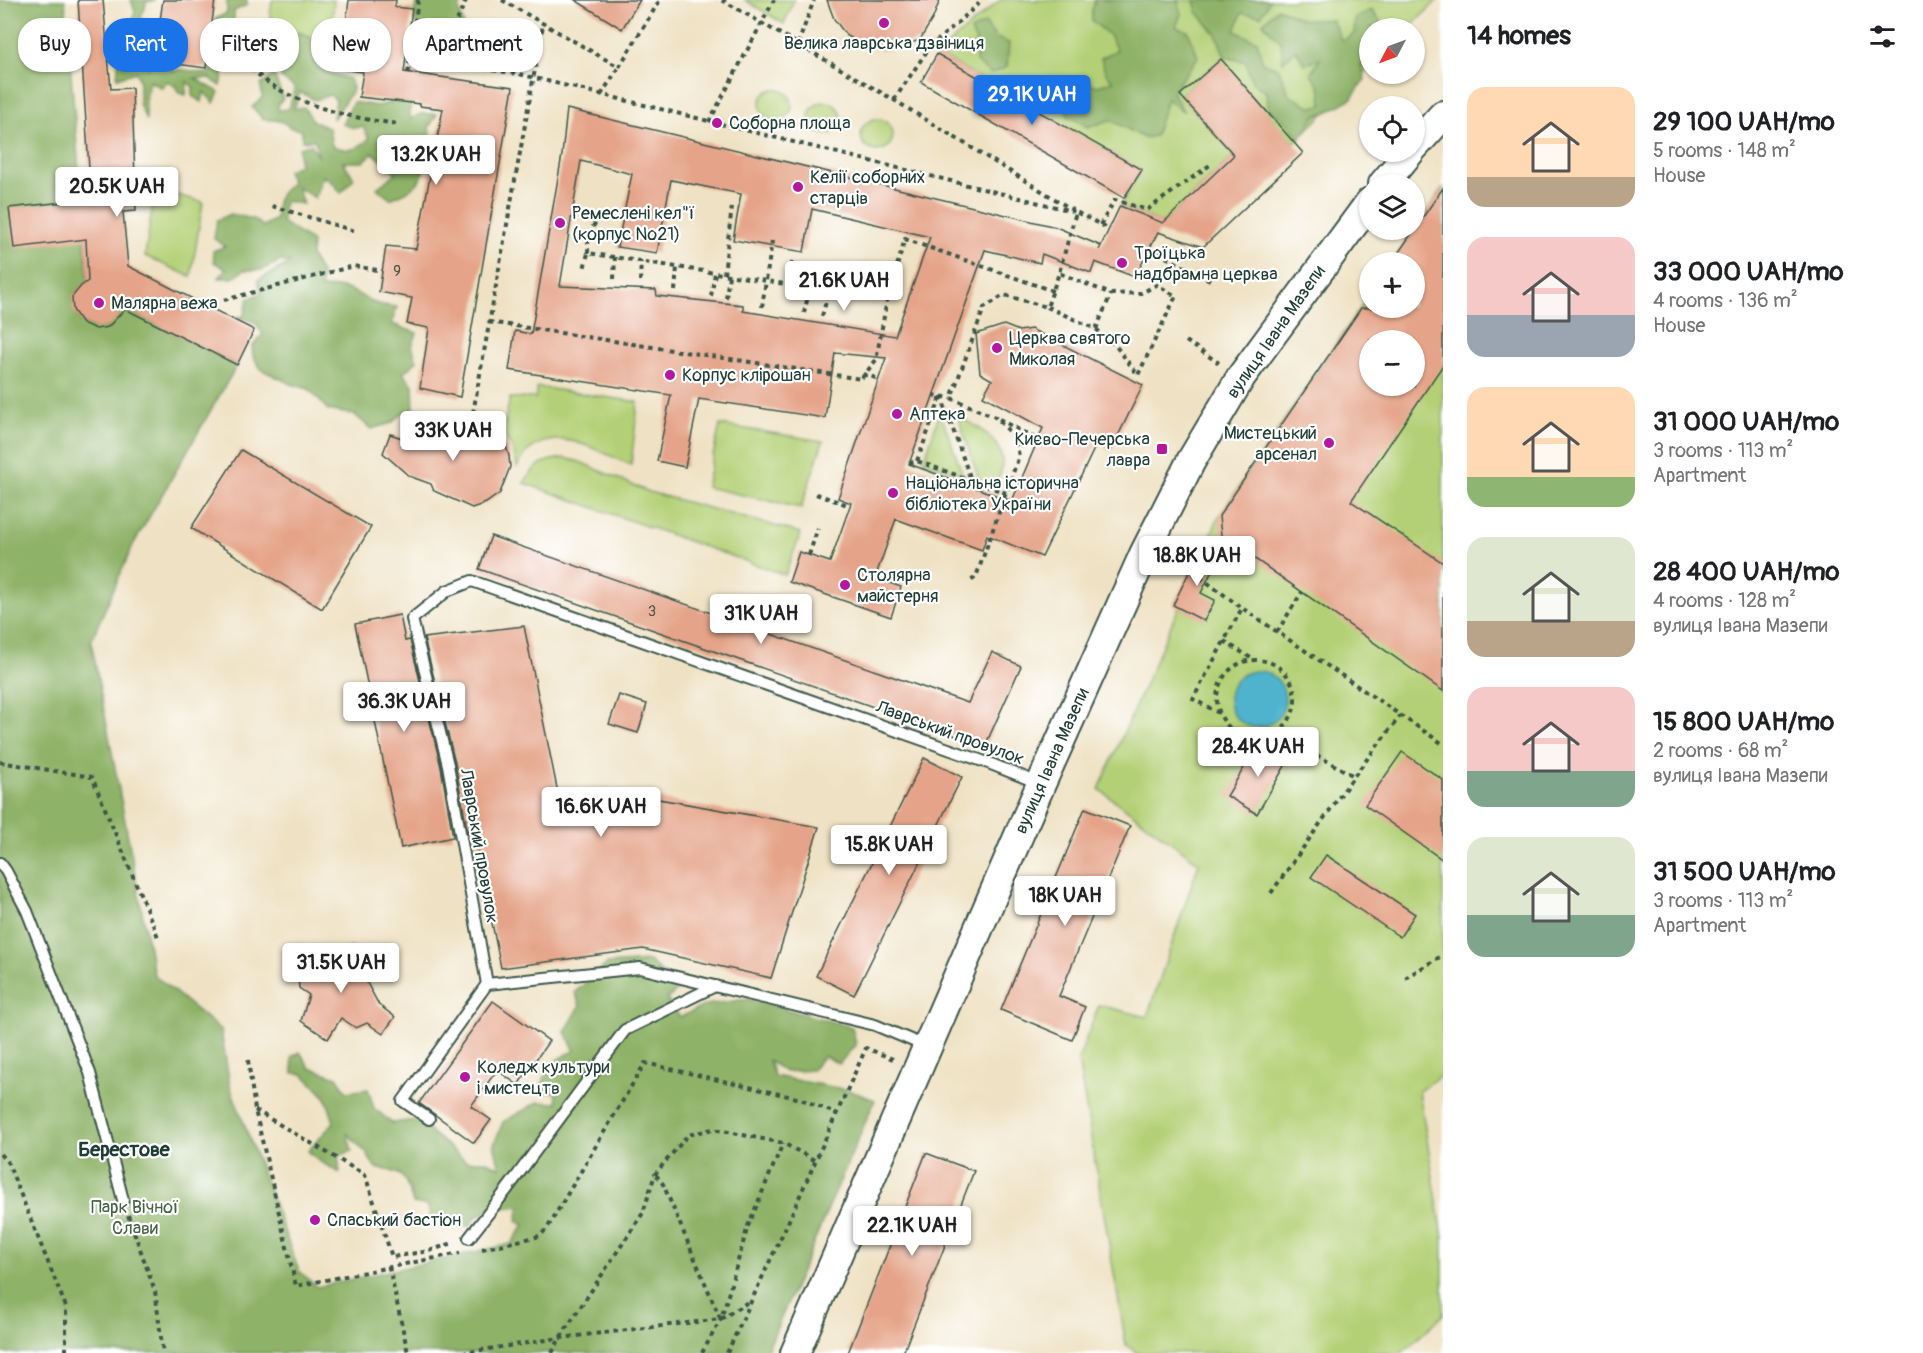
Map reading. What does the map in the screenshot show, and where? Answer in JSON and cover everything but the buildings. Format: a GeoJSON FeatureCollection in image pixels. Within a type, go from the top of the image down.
{"type":"FeatureCollection","features":[{"type":"Feature","properties":{"kind":"main road"},"geometry":{"type":"LineString","coordinates":[[1425,135],[1443,115]]}},
{"type":"Feature","properties":{"kind":"main road"},"geometry":{"type":"LineString","coordinates":[[1391,174],[1402,162]]}},
{"type":"Feature","properties":{"kind":"main road","name":"вулиця Івана Мазепи"},"geometry":{"type":"LineString","coordinates":[[795,1353],[1041,784],[1144,554],[1191,461],[1241,377],[1359,217]]}},
{"type":"Feature","properties":{"kind":"lane","name":"Лаврський провулок"},"geometry":{"type":"LineString","coordinates":[[487,984],[448,765],[412,618],[447,591],[472,581],[980,760],[1041,784]]}},
{"type":"Feature","properties":{"kind":"lane"},"geometry":{"type":"LineString","coordinates":[[0,863],[27,911],[87,1064],[123,1200]]}},
{"type":"Feature","properties":{"kind":"lane"},"geometry":{"type":"LineString","coordinates":[[429,1119],[403,1101],[487,984],[640,968],[875,1025],[927,1047]]}},
{"type":"Feature","properties":{"kind":"lane"},"geometry":{"type":"LineString","coordinates":[[469,1238],[506,1192],[625,1030],[715,986]]}},
{"type":"Feature","properties":{"kind":"path"},"geometry":{"type":"LineString","coordinates":[[416,18],[418,0]]}},
{"type":"Feature","properties":{"kind":"path"},"geometry":{"type":"LineString","coordinates":[[458,18],[466,0]]}},
{"type":"Feature","properties":{"kind":"path"},"geometry":{"type":"LineString","coordinates":[[502,0],[532,18]]}},
{"type":"Feature","properties":{"kind":"path"},"geometry":{"type":"LineString","coordinates":[[601,95],[660,0]]}},
{"type":"Feature","properties":{"kind":"path"},"geometry":{"type":"LineString","coordinates":[[722,0],[894,100],[1076,212],[1109,229]]}},
{"type":"Feature","properties":{"kind":"path"},"geometry":{"type":"LineString","coordinates":[[709,122],[774,0]]}},
{"type":"Feature","properties":{"kind":"path"},"geometry":{"type":"LineString","coordinates":[[798,44],[814,0]]}},
{"type":"Feature","properties":{"kind":"path"},"geometry":{"type":"LineString","coordinates":[[894,100],[929,48],[983,0]]}},
{"type":"Feature","properties":{"kind":"path"},"geometry":{"type":"LineString","coordinates":[[543,25],[619,67]]}},
{"type":"Feature","properties":{"kind":"path"},"geometry":{"type":"LineString","coordinates":[[256,72],[277,88],[321,109],[364,120],[399,124]]}},
{"type":"Feature","properties":{"kind":"path"},"geometry":{"type":"LineString","coordinates":[[506,72],[1076,212]]}},
{"type":"Feature","properties":{"kind":"path"},"geometry":{"type":"LineString","coordinates":[[473,413],[534,72]]}},
{"type":"Feature","properties":{"kind":"path"},"geometry":{"type":"LineString","coordinates":[[1100,225],[1115,200],[1147,210],[1210,165]]}},
{"type":"Feature","properties":{"kind":"path"},"geometry":{"type":"LineString","coordinates":[[272,206],[358,232]]}},
{"type":"Feature","properties":{"kind":"path"},"geometry":{"type":"LineString","coordinates":[[726,298],[732,206]]}},
{"type":"Feature","properties":{"kind":"path"},"geometry":{"type":"LineString","coordinates":[[1047,307],[1076,212]]}},
{"type":"Feature","properties":{"kind":"path"},"geometry":{"type":"LineString","coordinates":[[584,269],[588,253],[588,233],[595,222],[603,217]]}},
{"type":"Feature","properties":{"kind":"path"},"geometry":{"type":"LineString","coordinates":[[489,322],[861,379],[876,360],[887,300],[905,239],[1053,291]]}},
{"type":"Feature","properties":{"kind":"path"},"geometry":{"type":"LineString","coordinates":[[762,307],[772,241]]}},
{"type":"Feature","properties":{"kind":"path"},"geometry":{"type":"LineString","coordinates":[[1150,249],[1210,280]]}},
{"type":"Feature","properties":{"kind":"path"},"geometry":{"type":"LineString","coordinates":[[588,253],[887,300]]}},
{"type":"Feature","properties":{"kind":"path"},"geometry":{"type":"LineString","coordinates":[[614,279],[615,257]]}},
{"type":"Feature","properties":{"kind":"path"},"geometry":{"type":"LineString","coordinates":[[789,284],[793,258]]}},
{"type":"Feature","properties":{"kind":"path"},"geometry":{"type":"LineString","coordinates":[[640,280],[641,261]]}},
{"type":"Feature","properties":{"kind":"path"},"geometry":{"type":"LineString","coordinates":[[224,300],[354,266],[382,271]]}},
{"type":"Feature","properties":{"kind":"path"},"geometry":{"type":"LineString","coordinates":[[675,291],[677,267]]}},
{"type":"Feature","properties":{"kind":"path"},"geometry":{"type":"LineString","coordinates":[[711,296],[716,273]]}},
{"type":"Feature","properties":{"kind":"path"},"geometry":{"type":"LineString","coordinates":[[951,398],[984,308],[1004,295],[1047,307],[1096,329],[1115,345],[1138,375],[1176,296],[1158,285],[1141,293],[1111,294],[1059,273]]}},
{"type":"Feature","properties":{"kind":"path"},"geometry":{"type":"LineString","coordinates":[[804,313],[810,288]]}},
{"type":"Feature","properties":{"kind":"path"},"geometry":{"type":"LineString","coordinates":[[822,316],[829,291]]}},
{"type":"Feature","properties":{"kind":"path"},"geometry":{"type":"LineString","coordinates":[[1096,329],[1111,294]]}},
{"type":"Feature","properties":{"kind":"path"},"geometry":{"type":"LineString","coordinates":[[863,374],[879,379]]}},
{"type":"Feature","properties":{"kind":"path"},"geometry":{"type":"LineString","coordinates":[[933,395],[951,398],[995,417],[1038,440]]}},
{"type":"Feature","properties":{"kind":"path"},"geometry":{"type":"LineString","coordinates":[[918,461],[941,396]]}},
{"type":"Feature","properties":{"kind":"path"},"geometry":{"type":"LineString","coordinates":[[941,396],[971,480],[969,486]]}},
{"type":"Feature","properties":{"kind":"path"},"geometry":{"type":"LineString","coordinates":[[968,583],[976,578],[1019,456],[1015,437],[995,417]]}},
{"type":"Feature","properties":{"kind":"path"},"geometry":{"type":"LineString","coordinates":[[909,463],[918,461],[1006,493]]}},
{"type":"Feature","properties":{"kind":"path"},"geometry":{"type":"LineString","coordinates":[[816,494],[850,506]]}},
{"type":"Feature","properties":{"kind":"path"},"geometry":{"type":"LineString","coordinates":[[810,555],[818,528]]}},
{"type":"Feature","properties":{"kind":"path"},"geometry":{"type":"LineString","coordinates":[[1166,552],[1242,608],[1443,744]]}},
{"type":"Feature","properties":{"kind":"path"},"geometry":{"type":"LineString","coordinates":[[1277,632],[1302,592]]}},
{"type":"Feature","properties":{"kind":"path"},"geometry":{"type":"LineString","coordinates":[[1219,712],[1193,699],[1242,608]]}},
{"type":"Feature","properties":{"kind":"path"},"geometry":{"type":"LineString","coordinates":[[1224,641],[1255,661]]}},
{"type":"Feature","properties":{"kind":"path"},"geometry":{"type":"LineString","coordinates":[[1255,661],[1275,665],[1286,674],[1295,698],[1293,712],[1287,724],[1277,733],[1266,737],[1243,736],[1233,731],[1219,712],[1217,699],[1226,674],[1236,666],[1255,661]]}},
{"type":"Feature","properties":{"kind":"path"},"geometry":{"type":"LineString","coordinates":[[1270,893],[1401,715]]}},
{"type":"Feature","properties":{"kind":"path"},"geometry":{"type":"LineString","coordinates":[[1277,733],[1354,776]]}},
{"type":"Feature","properties":{"kind":"path"},"geometry":{"type":"LineString","coordinates":[[0,762],[92,777],[158,937]]}},
{"type":"Feature","properties":{"kind":"path"},"geometry":{"type":"LineString","coordinates":[[1405,978],[1443,955]]}},
{"type":"Feature","properties":{"kind":"path"},"geometry":{"type":"LineString","coordinates":[[727,1353],[866,1048]]}},
{"type":"Feature","properties":{"kind":"path"},"geometry":{"type":"LineString","coordinates":[[248,1060],[255,1110],[296,1286],[470,1251]]}},
{"type":"Feature","properties":{"kind":"path"},"geometry":{"type":"LineString","coordinates":[[481,1249],[540,1236],[548,1227],[645,1062],[801,1099],[837,1114]]}},
{"type":"Feature","properties":{"kind":"path"},"geometry":{"type":"LineString","coordinates":[[255,1110],[365,1175],[392,1257],[429,1251],[469,1238],[504,1245]]}},
{"type":"Feature","properties":{"kind":"path"},"geometry":{"type":"LineString","coordinates":[[552,1353],[644,1213],[655,1174],[688,1135],[713,1129],[783,1143],[816,1161]]}},
{"type":"Feature","properties":{"kind":"path"},"geometry":{"type":"LineString","coordinates":[[702,1353],[721,1319],[748,1226],[783,1143]]}},
{"type":"Feature","properties":{"kind":"path"},"geometry":{"type":"LineString","coordinates":[[0,1154],[8,1162],[66,1308],[66,1353]]}},
{"type":"Feature","properties":{"kind":"path"},"geometry":{"type":"LineString","coordinates":[[655,1174],[663,1184],[721,1319]]}},
{"type":"Feature","properties":{"kind":"path"},"geometry":{"type":"LineString","coordinates":[[123,1200],[155,1291],[163,1353]]}},
{"type":"Feature","properties":{"kind":"path"},"geometry":{"type":"LineString","coordinates":[[389,1267],[408,1353]]}},
{"type":"Feature","properties":{"kind":"path"},"geometry":{"type":"LineString","coordinates":[[462,1353],[560,1338],[721,1319],[752,1299]]}},
{"type":"Feature","properties":{"kind":"green space","name":"Парк Вічної Слави"},"geometry":{"type":"Polygon","coordinates":[[[0,0],[65,0],[66,18],[18,18],[18,72],[71,72],[88,281],[72,297],[75,312],[87,326],[108,327],[120,306],[237,365],[133,545],[91,641],[154,975],[221,1030],[230,1086],[299,1271],[317,1287],[511,1244],[524,1225],[517,1221],[520,1206],[496,1209],[478,1215],[469,1227],[448,1215],[430,1221],[428,1206],[413,1203],[402,1176],[375,1168],[367,1154],[347,1133],[352,1151],[338,1156],[340,1173],[319,1161],[308,1151],[334,1122],[326,1098],[303,1074],[293,1073],[292,1057],[300,1052],[310,1068],[337,1077],[347,1092],[368,1089],[374,1108],[392,1123],[416,1120],[466,1161],[487,1161],[500,1168],[494,1144],[503,1122],[538,1102],[557,1103],[556,1092],[540,1093],[550,1066],[575,1051],[565,1032],[580,1006],[575,992],[607,964],[649,961],[679,988],[667,1000],[680,1017],[706,1005],[747,999],[852,1027],[856,1044],[839,1064],[824,1056],[812,1070],[785,1072],[769,1061],[774,1076],[848,1090],[875,1100],[766,1353],[0,1353],[0,0]]]}},
{"type":"Feature","properties":{"kind":"green space"},"geometry":{"type":"Polygon","coordinates":[[[131,0],[155,0],[146,2],[140,18],[133,18],[135,12],[131,0]]]}},
{"type":"Feature","properties":{"kind":"green space"},"geometry":{"type":"Polygon","coordinates":[[[227,0],[247,0],[247,5],[234,11],[234,18],[217,18],[227,13],[227,0]]]}},
{"type":"Feature","properties":{"kind":"green space"},"geometry":{"type":"Polygon","coordinates":[[[272,0],[334,0],[332,18],[311,18],[311,40],[299,46],[299,18],[270,18],[272,0]]]}},
{"type":"Feature","properties":{"kind":"green space"},"geometry":{"type":"Polygon","coordinates":[[[416,0],[463,0],[459,9],[462,18],[415,18],[414,10],[417,6],[416,0]]]}},
{"type":"Feature","properties":{"kind":"green space"},"geometry":{"type":"Polygon","coordinates":[[[745,0],[794,0],[784,24],[745,0]]]}},
{"type":"Feature","properties":{"kind":"green space"},"geometry":{"type":"Polygon","coordinates":[[[1000,0],[1438,0],[1419,18],[1359,18],[1359,78],[1294,143],[1220,60],[1180,95],[1234,155],[1163,223],[1120,206],[1141,170],[937,54],[1000,0]]]}},
{"type":"Feature","properties":{"kind":"green space"},"geometry":{"type":"Polygon","coordinates":[[[1094,0],[1178,0],[1181,14],[1176,27],[1188,31],[1198,57],[1172,92],[1184,112],[1167,99],[1155,136],[1144,138],[1111,120],[1088,127],[1068,116],[1062,99],[1066,87],[1079,81],[1098,86],[1113,81],[1105,72],[1101,58],[1117,50],[1108,34],[1092,21],[1094,0]]]}},
{"type":"Feature","properties":{"kind":"green space"},"geometry":{"type":"Polygon","coordinates":[[[1194,0],[1270,0],[1261,16],[1242,13],[1235,31],[1257,41],[1263,63],[1278,68],[1290,96],[1312,107],[1322,105],[1321,90],[1311,73],[1320,59],[1305,64],[1296,50],[1283,62],[1281,42],[1263,23],[1278,8],[1302,19],[1332,20],[1342,41],[1354,34],[1355,18],[1371,10],[1378,18],[1359,18],[1359,84],[1362,84],[1351,99],[1315,116],[1300,139],[1287,123],[1269,109],[1266,92],[1252,82],[1246,62],[1225,57],[1216,34],[1197,12],[1194,0]]]}},
{"type":"Feature","properties":{"kind":"green space"},"geometry":{"type":"Polygon","coordinates":[[[985,23],[996,38],[1009,43],[1007,67],[991,74],[976,62],[976,42],[971,31],[985,23]]]}},
{"type":"Feature","properties":{"kind":"green space"},"geometry":{"type":"Polygon","coordinates":[[[299,33],[311,38],[311,72],[331,72],[350,79],[353,89],[333,119],[336,100],[330,95],[315,100],[300,92],[294,109],[304,107],[313,121],[329,128],[332,146],[352,149],[369,139],[363,127],[354,128],[342,124],[353,102],[377,106],[390,103],[395,89],[414,99],[409,111],[411,119],[420,114],[437,114],[429,127],[431,139],[426,147],[411,144],[406,147],[409,154],[418,149],[426,156],[423,173],[413,188],[390,199],[377,188],[396,173],[373,153],[363,162],[343,162],[354,178],[341,193],[323,176],[315,198],[297,187],[303,204],[284,201],[282,222],[312,242],[311,256],[321,273],[321,288],[344,288],[375,303],[397,307],[392,324],[417,333],[412,346],[417,361],[403,373],[413,385],[414,411],[404,412],[392,423],[371,429],[355,415],[328,410],[309,389],[291,384],[262,370],[253,357],[252,347],[263,334],[255,322],[237,317],[244,316],[248,299],[261,293],[258,280],[290,263],[281,261],[262,270],[244,270],[233,278],[219,278],[226,269],[214,262],[213,251],[225,246],[214,239],[217,220],[231,214],[253,219],[263,226],[276,219],[278,198],[292,183],[287,171],[299,165],[299,148],[311,144],[319,158],[315,140],[302,141],[302,130],[291,128],[281,121],[263,119],[252,107],[262,98],[261,85],[274,74],[283,99],[278,104],[278,110],[289,109],[295,88],[281,78],[282,72],[299,72],[299,33]]]}},
{"type":"Feature","properties":{"kind":"green space"},"geometry":{"type":"Polygon","coordinates":[[[118,72],[136,72],[117,78],[118,72]]]}},
{"type":"Feature","properties":{"kind":"green space"},"geometry":{"type":"Polygon","coordinates":[[[136,72],[224,72],[221,86],[209,78],[194,78],[219,92],[214,103],[204,92],[202,102],[192,96],[193,87],[187,82],[186,95],[179,93],[175,86],[167,81],[162,88],[150,81],[146,96],[146,120],[139,103],[139,80],[136,72]]]}},
{"type":"Feature","properties":{"kind":"green space"},"geometry":{"type":"Polygon","coordinates":[[[776,89],[787,94],[792,105],[787,116],[776,121],[765,116],[760,105],[765,94],[776,89]]]}},
{"type":"Feature","properties":{"kind":"green space"},"geometry":{"type":"Polygon","coordinates":[[[825,102],[836,107],[841,118],[836,129],[825,134],[814,129],[809,118],[814,107],[825,102]]]}},
{"type":"Feature","properties":{"kind":"green space"},"geometry":{"type":"Polygon","coordinates":[[[877,119],[888,124],[893,135],[888,146],[877,151],[866,146],[861,135],[866,124],[877,119]]]}},
{"type":"Feature","properties":{"kind":"green space"},"geometry":{"type":"Polygon","coordinates":[[[1443,188],[1443,1074],[1419,1091],[1443,1237],[1443,1315],[1402,1353],[1138,1353],[1126,1345],[1078,1060],[1099,1005],[1147,1017],[1199,863],[1099,789],[1219,516],[1359,310],[1359,318],[1425,318],[1425,252],[1399,252],[1407,240],[1425,240],[1425,214],[1443,188]]]}},
{"type":"Feature","properties":{"kind":"green space"},"geometry":{"type":"Polygon","coordinates":[[[155,189],[203,202],[191,277],[145,256],[155,189]]]}},
{"type":"Feature","properties":{"kind":"green space"},"geometry":{"type":"Polygon","coordinates":[[[537,387],[638,402],[631,465],[580,443],[553,440],[540,443],[528,451],[517,467],[512,448],[502,433],[510,398],[536,398],[537,387]]]}},
{"type":"Feature","properties":{"kind":"green space"},"geometry":{"type":"Polygon","coordinates":[[[940,412],[963,475],[924,461],[940,412]]]}},
{"type":"Feature","properties":{"kind":"green space"},"geometry":{"type":"Polygon","coordinates":[[[958,417],[982,430],[995,442],[1002,458],[1002,468],[995,486],[979,480],[958,417]]]}},
{"type":"Feature","properties":{"kind":"green space"},"geometry":{"type":"Polygon","coordinates":[[[720,425],[823,441],[801,508],[706,487],[720,425]]]}},
{"type":"Feature","properties":{"kind":"green space"},"geometry":{"type":"Polygon","coordinates":[[[565,458],[580,462],[649,492],[801,533],[785,575],[524,483],[532,471],[541,464],[565,458]]]}},
{"type":"Feature","properties":{"kind":"water"},"geometry":{"type":"Polygon","coordinates":[[[1257,671],[1268,673],[1277,679],[1283,688],[1285,699],[1283,710],[1277,719],[1268,725],[1257,727],[1246,725],[1237,719],[1231,710],[1229,699],[1231,688],[1237,679],[1246,673],[1257,671]]]}},
{"type":"Feature","properties":{"kind":"place","name":"Велика лаврська дзвіниця"},"geometry":{"type":"Point","coordinates":[884,23]}},
{"type":"Feature","properties":{"kind":"place","name":"Соборна площа"},"geometry":{"type":"Point","coordinates":[717,123]}},
{"type":"Feature","properties":{"kind":"place","name":"Келії соборних старців"},"geometry":{"type":"Point","coordinates":[798,187]}},
{"type":"Feature","properties":{"kind":"place","name":"Ремеслені кел\"ї (корпус №21)"},"geometry":{"type":"Point","coordinates":[560,223]}},
{"type":"Feature","properties":{"kind":"place","name":"Троїцька надбрамна церква"},"geometry":{"type":"Point","coordinates":[1122,263]}},
{"type":"Feature","properties":{"kind":"place","name":"Малярна вежа"},"geometry":{"type":"Point","coordinates":[99,303]}},
{"type":"Feature","properties":{"kind":"place","name":"Церква святого Миколая"},"geometry":{"type":"Point","coordinates":[997,348]}},
{"type":"Feature","properties":{"kind":"place","name":"Корпус клірошан"},"geometry":{"type":"Point","coordinates":[670,375]}},
{"type":"Feature","properties":{"kind":"place","name":"Аптека"},"geometry":{"type":"Point","coordinates":[897,414]}},
{"type":"Feature","properties":{"kind":"place","name":"Мистецький арсенал"},"geometry":{"type":"Point","coordinates":[1329,443]}},
{"type":"Feature","properties":{"kind":"place","name":"Києво-Печерська лавра"},"geometry":{"type":"Point","coordinates":[1162,449]}},
{"type":"Feature","properties":{"kind":"place","name":"Національна історична бібліотека України"},"geometry":{"type":"Point","coordinates":[893,493]}},
{"type":"Feature","properties":{"kind":"place","name":"Столярна майстерня"},"geometry":{"type":"Point","coordinates":[845,585]}},
{"type":"Feature","properties":{"kind":"place","name":"Коледж культури і мистецтв"},"geometry":{"type":"Point","coordinates":[465,1077]}},
{"type":"Feature","properties":{"kind":"place","name":"Спаський бастіон"},"geometry":{"type":"Point","coordinates":[315,1220]}},
{"type":"Feature","properties":{"kind":"district","name":"Берестове"},"geometry":{"type":"Point","coordinates":[124,1149]}}]}
